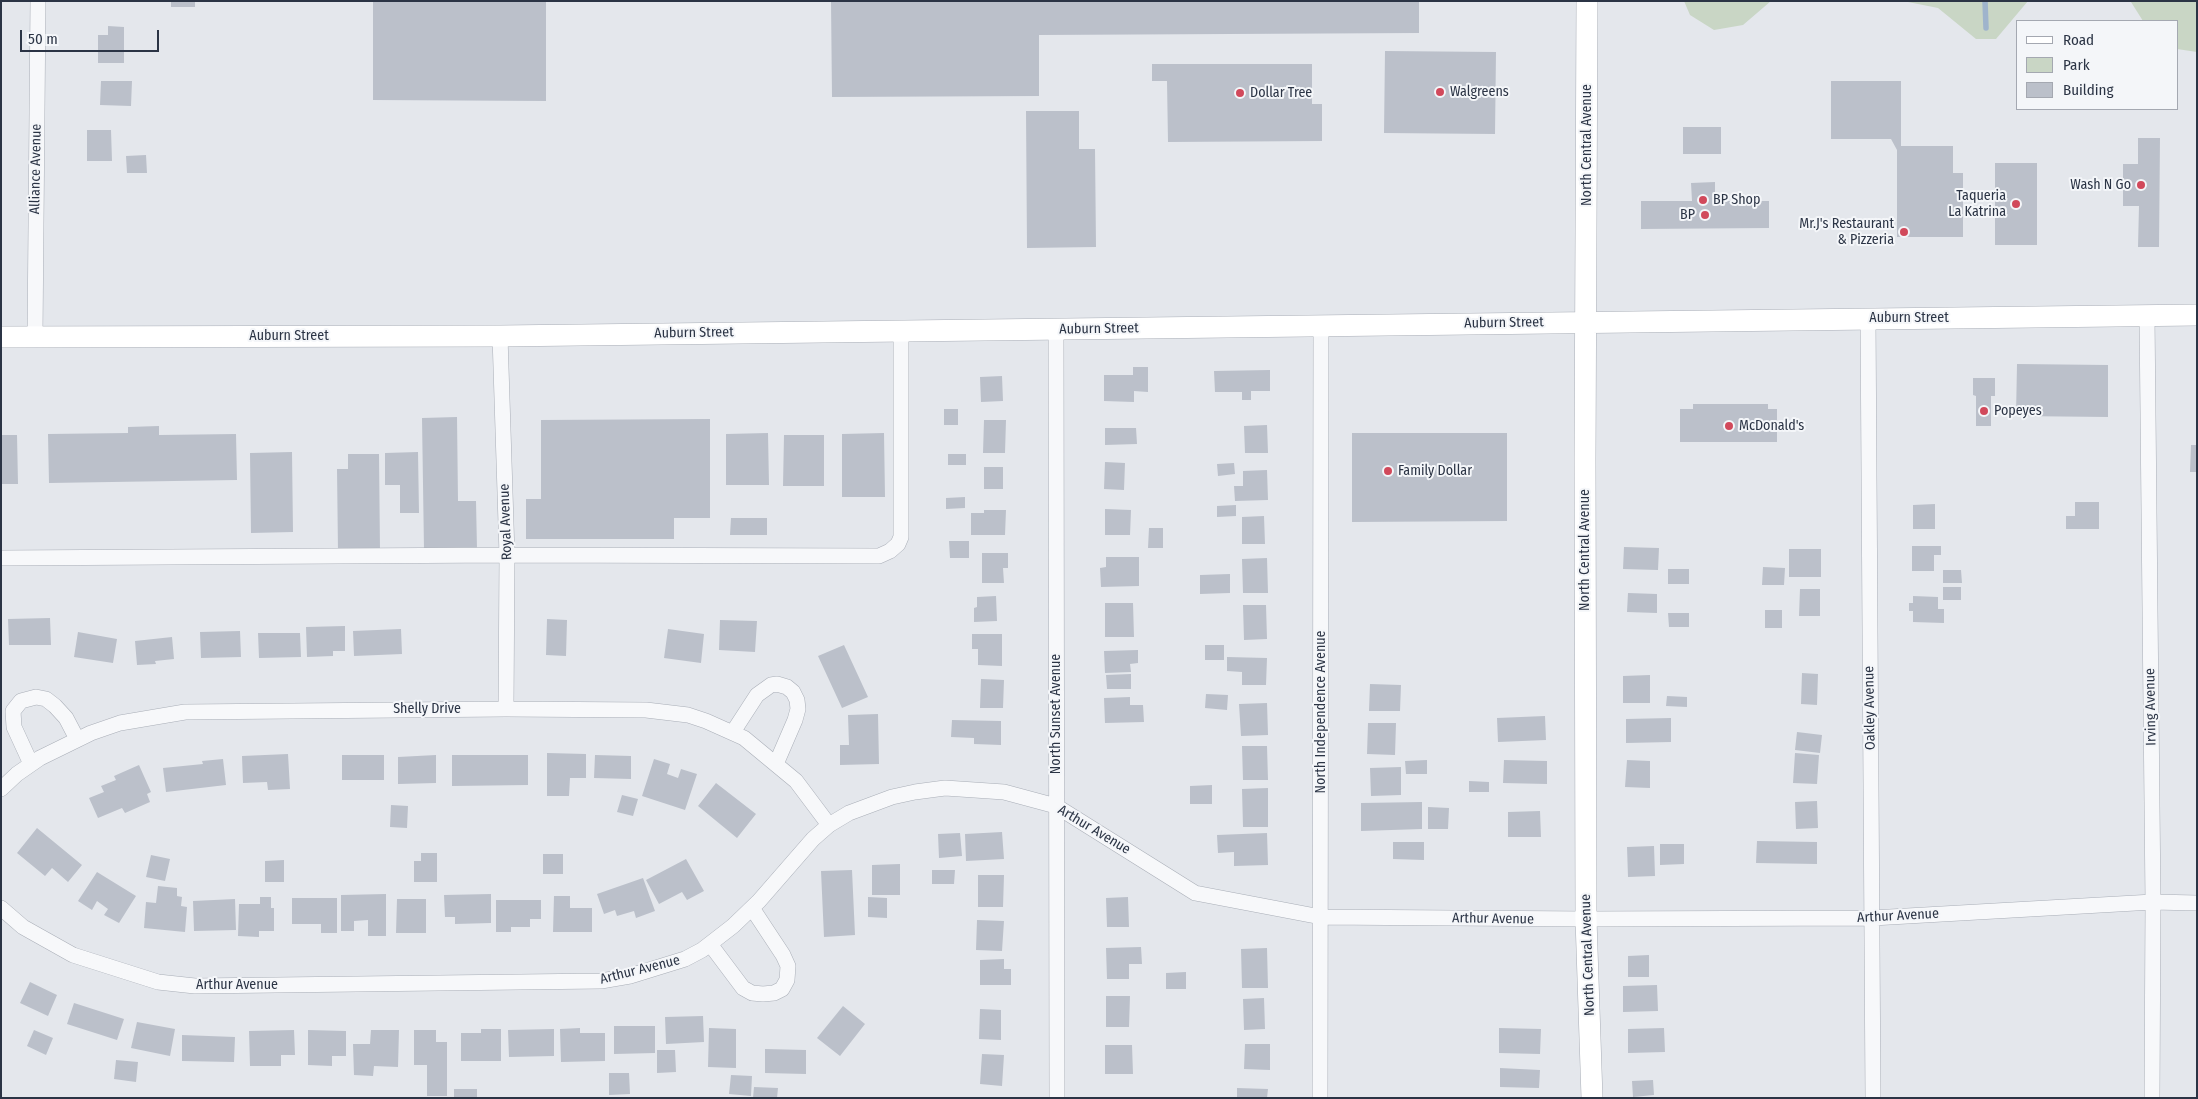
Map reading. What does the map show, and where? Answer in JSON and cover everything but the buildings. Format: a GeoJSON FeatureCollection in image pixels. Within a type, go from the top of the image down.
{"type":"FeatureCollection","features":[{"type":"Feature","properties":{"kind":"main road","name":"North Central Avenue"},"geometry":{"type":"LineString","coordinates":[[1587,1],[1585,322],[1586,920],[1592,1098]]}},
{"type":"Feature","properties":{"kind":"main road","name":"Auburn Street"},"geometry":{"type":"LineString","coordinates":[[1,337],[500,336],[2197,315]]}},
{"type":"Feature","properties":{"kind":"street","name":"Alliance Avenue"},"geometry":{"type":"LineString","coordinates":[[35,336],[38,1]]}},
{"type":"Feature","properties":{"kind":"street","name":"Irving Avenue"},"geometry":{"type":"LineString","coordinates":[[2146,316],[2153,902],[2152,1098]]}},
{"type":"Feature","properties":{"kind":"street","name":"Oakley Avenue"},"geometry":{"type":"LineString","coordinates":[[1868,318],[1873,1098]]}},
{"type":"Feature","properties":{"kind":"street","name":"North Independence Avenue"},"geometry":{"type":"LineString","coordinates":[[1320,1098],[1321,326]]}},
{"type":"Feature","properties":{"kind":"street","name":"North Sunset Avenue"},"geometry":{"type":"LineString","coordinates":[[1056,329],[1056,1098]]}},
{"type":"Feature","properties":{"kind":"street"},"geometry":{"type":"LineString","coordinates":[[1,558],[507,555],[879,556],[890,551],[898,544],[903,523],[901,331]]}},
{"type":"Feature","properties":{"kind":"street","name":"Royal Avenue"},"geometry":{"type":"LineString","coordinates":[[500,336],[507,555],[506,709]]}},
{"type":"Feature","properties":{"kind":"street"},"geometry":{"type":"LineString","coordinates":[[733,732],[757,695],[771,685],[777,684],[787,687],[794,692],[798,709],[776,764]]}},
{"type":"Feature","properties":{"kind":"street"},"geometry":{"type":"LineString","coordinates":[[31,764],[14,727],[13,711],[21,701],[36,697],[46,699],[56,706],[66,718],[77,739]]}},
{"type":"Feature","properties":{"kind":"street","name":"Shelly Drive"},"geometry":{"type":"LineString","coordinates":[[1,789],[31,764],[77,739],[120,724],[185,712],[506,709],[665,712],[706,721],[733,732],[758,748],[796,781],[829,826]]}},
{"type":"Feature","properties":{"kind":"street","name":"Arthur Avenue"},"geometry":{"type":"LineString","coordinates":[[1,908],[23,927],[73,955],[158,982],[195,986],[573,983],[600,981],[630,976],[685,959],[710,944],[752,908],[813,839],[849,813],[892,797],[945,788],[1004,792],[1056,806],[1195,893],[1321,917],[1586,920],[1872,918],[2153,902],[2197,903]]}},
{"type":"Feature","properties":{"kind":"street"},"geometry":{"type":"LineString","coordinates":[[710,944],[743,988],[752,993],[763,994],[774,993],[782,989],[788,980],[788,966],[783,955],[752,908]]}},
{"type":"Feature","properties":{"kind":"green space"},"geometry":{"type":"Polygon","coordinates":[[[1684,1],[1771,1],[1743,25],[1714,30],[1690,15],[1684,1]]]}},
{"type":"Feature","properties":{"kind":"green space"},"geometry":{"type":"Polygon","coordinates":[[[1903,1],[2028,1],[1996,39],[1976,39],[1938,8],[1903,1]]]}},
{"type":"Feature","properties":{"kind":"green space"},"geometry":{"type":"Polygon","coordinates":[[[2197,1],[2197,52],[2178,49],[2178,20],[2142,20],[2131,2],[2197,1]]]}},
{"type":"Feature","properties":{"kind":"waterway"},"geometry":{"type":"LineString","coordinates":[[1985,1],[1986,28]]}},
{"type":"Feature","properties":{"kind":"place","name":"Walgreens"},"geometry":{"type":"Point","coordinates":[1440,92]}},
{"type":"Feature","properties":{"kind":"place","name":"Dollar Tree"},"geometry":{"type":"Point","coordinates":[1240,93]}},
{"type":"Feature","properties":{"kind":"place","name":"Wash N Go"},"geometry":{"type":"Point","coordinates":[2141,185]}},
{"type":"Feature","properties":{"kind":"place","name":"BP Shop"},"geometry":{"type":"Point","coordinates":[1703,200]}},
{"type":"Feature","properties":{"kind":"place","name":"Taqueria La Katrina"},"geometry":{"type":"Point","coordinates":[2016,204]}},
{"type":"Feature","properties":{"kind":"place","name":"BP"},"geometry":{"type":"Point","coordinates":[1705,215]}},
{"type":"Feature","properties":{"kind":"place","name":"Mr.J's Restaurant & Pizzeria"},"geometry":{"type":"Point","coordinates":[1904,232]}},
{"type":"Feature","properties":{"kind":"place","name":"Popeyes"},"geometry":{"type":"Point","coordinates":[1984,411]}},
{"type":"Feature","properties":{"kind":"place","name":"McDonald's"},"geometry":{"type":"Point","coordinates":[1729,426]}},
{"type":"Feature","properties":{"kind":"place","name":"Family Dollar"},"geometry":{"type":"Point","coordinates":[1388,471]}}]}
